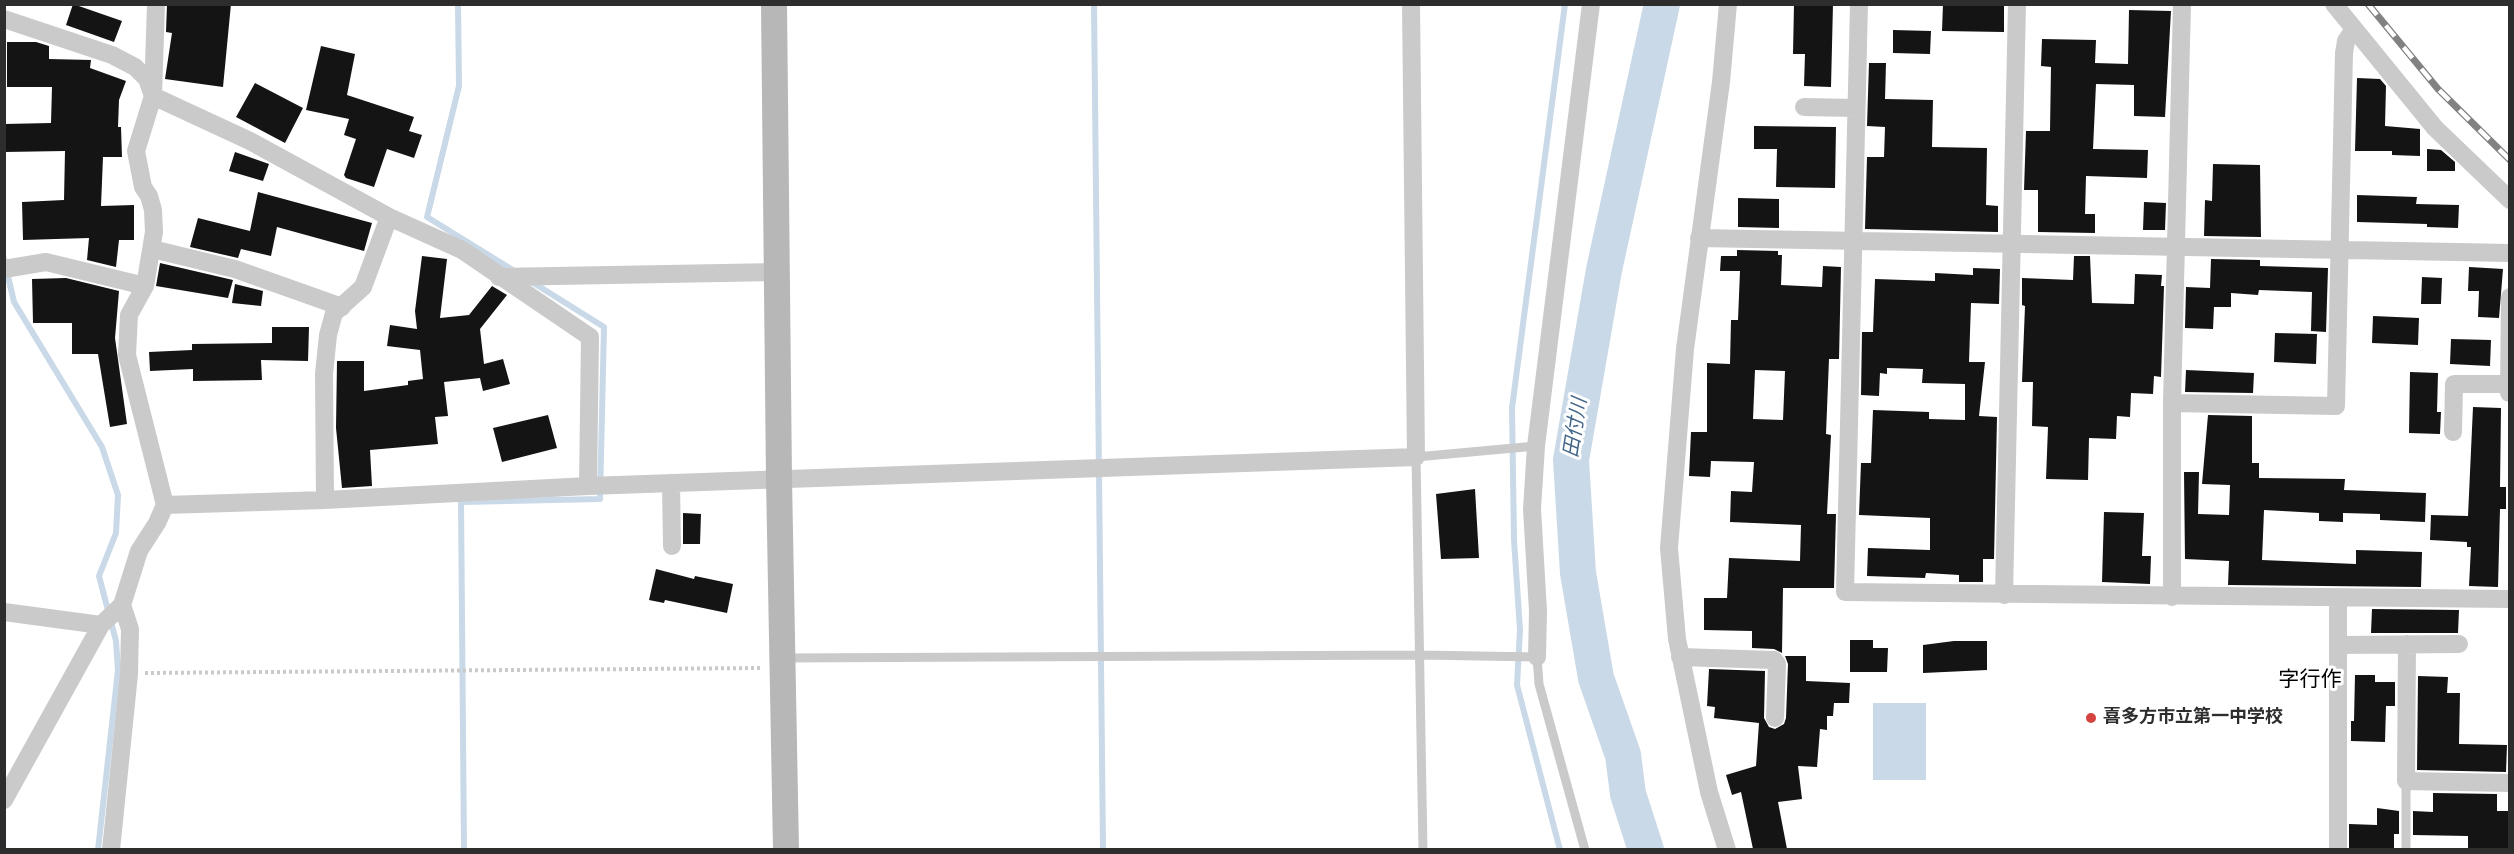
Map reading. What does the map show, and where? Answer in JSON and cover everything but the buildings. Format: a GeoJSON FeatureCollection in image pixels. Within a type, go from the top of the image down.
{"type":"FeatureCollection","features":[{"type":"Feature","properties":{"kind":"street"},"geometry":{"type":"LineString","coordinates":[[4,800],[112,615],[139,551],[157,523],[165,505],[127,355],[129,315],[145,286],[152,249],[153,210],[149,196],[143,187],[136,151],[153,96],[156,4]]}},
{"type":"Feature","properties":{"kind":"street"},"geometry":{"type":"LineString","coordinates":[[774,4],[781,663],[786,849]]}},
{"type":"Feature","properties":{"kind":"street"},"geometry":{"type":"LineString","coordinates":[[165,505],[325,500],[588,486],[1416,457],[1411,4]]}},
{"type":"Feature","properties":{"kind":"street"},"geometry":{"type":"LineString","coordinates":[[1537,657],[1538,611],[1532,509],[1536,446],[1590,4]]}},
{"type":"Feature","properties":{"kind":"street"},"geometry":{"type":"LineString","coordinates":[[1727,849],[1709,792],[1680,657],[1669,548],[1679,408],[1699,238],[1721,82],[1728,4]]}},
{"type":"Feature","properties":{"kind":"street"},"geometry":{"type":"LineString","coordinates":[[1859,4],[1845,592],[2510,599]]}},
{"type":"Feature","properties":{"kind":"street"},"geometry":{"type":"LineString","coordinates":[[2004,595],[2017,4]]}},
{"type":"Feature","properties":{"kind":"street"},"geometry":{"type":"LineString","coordinates":[[2172,597],[2172,403],[2182,4]]}},
{"type":"Feature","properties":{"kind":"street"},"geometry":{"type":"LineString","coordinates":[[2334,4],[2435,128],[2510,200]]}},
{"type":"Feature","properties":{"kind":"street"},"geometry":{"type":"LineString","coordinates":[[8,26],[112,55],[135,67],[147,79],[153,96],[250,141],[389,217],[462,250],[590,337],[588,486]]}},
{"type":"Feature","properties":{"kind":"street"},"geometry":{"type":"LineString","coordinates":[[2172,403],[2336,406],[2344,54],[2346,41],[2354,29]]}},
{"type":"Feature","properties":{"kind":"street"},"geometry":{"type":"LineString","coordinates":[[1804,107],[1856,108]]}},
{"type":"Feature","properties":{"kind":"street"},"geometry":{"type":"LineString","coordinates":[[325,500],[324,374],[334,313],[363,287],[389,217]]}},
{"type":"Feature","properties":{"kind":"street"},"geometry":{"type":"LineString","coordinates":[[1699,238],[1853,240],[2012,246],[2510,253]]}},
{"type":"Feature","properties":{"kind":"street"},"geometry":{"type":"LineString","coordinates":[[152,249],[235,269],[342,306]]}},
{"type":"Feature","properties":{"kind":"street"},"geometry":{"type":"LineString","coordinates":[[4,269],[46,262],[145,286]]}},
{"type":"Feature","properties":{"kind":"street"},"geometry":{"type":"LineString","coordinates":[[499,277],[778,272]]}},
{"type":"Feature","properties":{"kind":"street"},"geometry":{"type":"LineString","coordinates":[[2453,432],[2454,384],[2509,389],[2510,297]]}},
{"type":"Feature","properties":{"kind":"street"},"geometry":{"type":"LineString","coordinates":[[671,483],[672,546]]}},
{"type":"Feature","properties":{"kind":"street"},"geometry":{"type":"LineString","coordinates":[[2338,598],[2338,849]]}},
{"type":"Feature","properties":{"kind":"street"},"geometry":{"type":"LineString","coordinates":[[4,612],[112,615],[130,629],[129,674],[111,849]]}},
{"type":"Feature","properties":{"kind":"street"},"geometry":{"type":"LineString","coordinates":[[2407,644],[2406,781],[2510,783]]}},
{"type":"Feature","properties":{"kind":"street"},"geometry":{"type":"LineString","coordinates":[[2338,645],[2459,644]]}},
{"type":"Feature","properties":{"kind":"street"},"geometry":{"type":"LineString","coordinates":[[1680,657],[1774,660],[1777,664],[1775,718]]}},
{"type":"Feature","properties":{"kind":"lane"},"geometry":{"type":"LineString","coordinates":[[1423,849],[1416,457],[1536,446]]}},
{"type":"Feature","properties":{"kind":"lane"},"geometry":{"type":"LineString","coordinates":[[781,663],[1421,655],[1537,657],[1539,684],[1585,849]]}},
{"type":"Feature","properties":{"kind":"lane"},"geometry":{"type":"LineString","coordinates":[[2406,781],[2406,849]]}},
{"type":"Feature","properties":{"kind":"path"},"geometry":{"type":"LineString","coordinates":[[129,674],[781,663]]}},
{"type":"Feature","properties":{"kind":"water"},"geometry":{"type":"Polygon","coordinates":[[[1873,703],[1926,703],[1926,780],[1873,780],[1873,703]]]}},
{"type":"Feature","properties":{"kind":"waterway"},"geometry":{"type":"LineString","coordinates":[[458,4],[459,86],[427,217],[516,272]]}},
{"type":"Feature","properties":{"kind":"waterway"},"geometry":{"type":"LineString","coordinates":[[1094,4],[1103,850]]}},
{"type":"Feature","properties":{"kind":"waterway"},"geometry":{"type":"LineString","coordinates":[[1560,850],[1517,685],[1520,630],[1514,540],[1512,408],[1565,4]]}},
{"type":"Feature","properties":{"kind":"waterway","name":"田付川"},"geometry":{"type":"LineString","coordinates":[[1646,850],[1628,794],[1623,755],[1596,678],[1578,573],[1571,460],[1604,270],[1662,4]]}},
{"type":"Feature","properties":{"kind":"waterway"},"geometry":{"type":"LineString","coordinates":[[4,259],[14,302],[102,447],[118,495],[116,533],[99,576],[116,641],[118,670],[98,850]]}},
{"type":"Feature","properties":{"kind":"waterway"},"geometry":{"type":"LineString","coordinates":[[464,850],[461,502],[600,499],[604,327],[532,282]]}},
{"type":"Feature","properties":{"kind":"railway"},"geometry":{"type":"LineString","coordinates":[[2368,4],[2438,89],[2510,160]]}},
{"type":"Feature","properties":{"kind":"place","name":"喜多方市立第一中学校"},"geometry":{"type":"Point","coordinates":[2091,718]}},
{"type":"Feature","properties":{"kind":"district","name":"字行作"},"geometry":{"type":"Point","coordinates":[2310,681]}}]}
